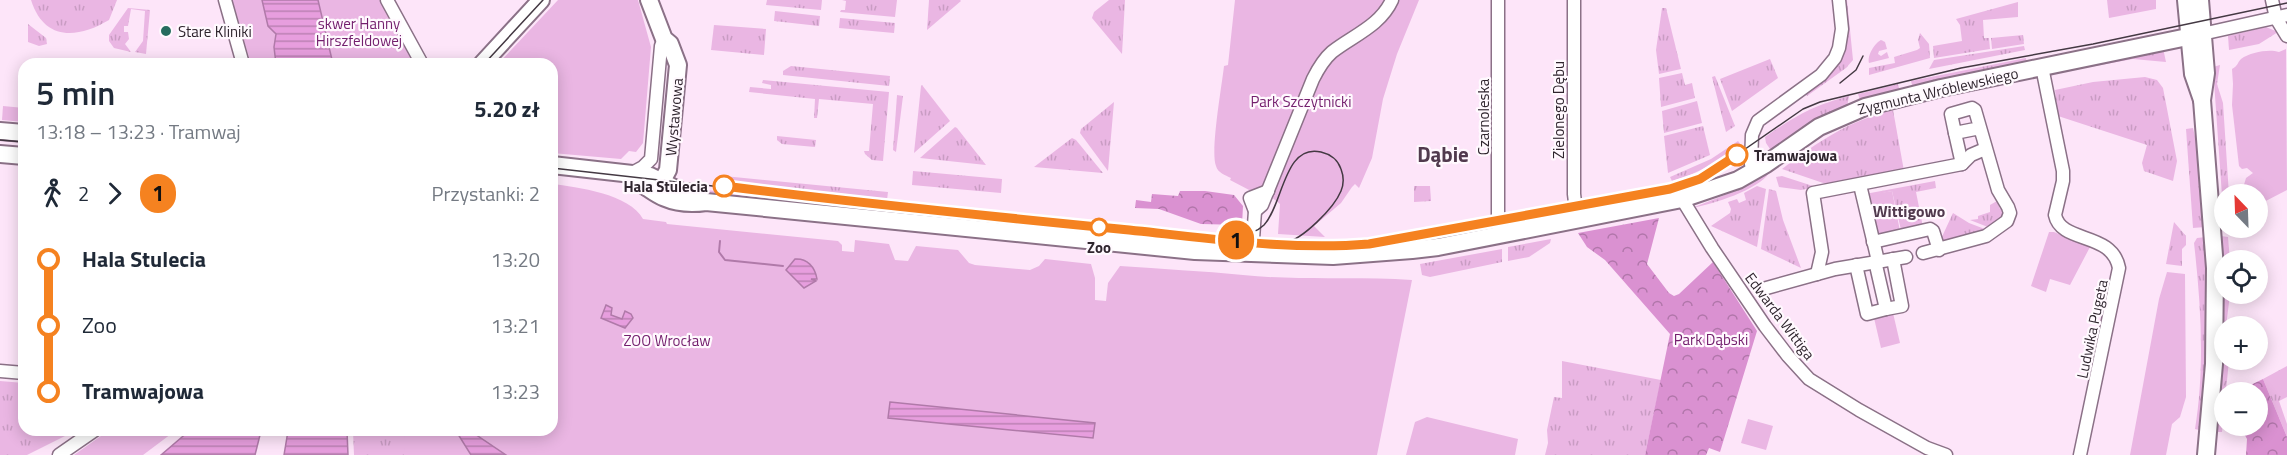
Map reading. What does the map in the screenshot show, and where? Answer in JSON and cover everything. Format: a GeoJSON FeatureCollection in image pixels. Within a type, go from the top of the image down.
{"type":"FeatureCollection","features":[{"type":"Feature","properties":{"kind":"main road"},"geometry":{"type":"LineString","coordinates":[[488,58],[541,0]]}},
{"type":"Feature","properties":{"kind":"main road","name":"Wystawowa"},"geometry":{"type":"LineString","coordinates":[[649,0],[664,39],[670,44],[678,68],[670,163],[668,172],[662,181]]}},
{"type":"Feature","properties":{"kind":"main road"},"geometry":{"type":"LineString","coordinates":[[2186,0],[2195,35]]}},
{"type":"Feature","properties":{"kind":"main road"},"geometry":{"type":"LineString","coordinates":[[2200,0],[2195,35],[2195,83],[2202,100],[2216,268],[2214,364],[2206,455]]}},
{"type":"Feature","properties":{"kind":"main road","name":"Zygmunta Wróblewskiego"},"geometry":{"type":"LineString","coordinates":[[630,174],[660,197],[673,201],[706,202],[1129,245],[1305,256],[1353,255],[1438,247],[1682,199],[1720,187],[1753,172],[1819,127],[1849,112],[1941,88],[2195,35]]}},
{"type":"Feature","properties":{"kind":"main road"},"geometry":{"type":"LineString","coordinates":[[0,131],[18,132]]}},
{"type":"Feature","properties":{"kind":"main road"},"geometry":{"type":"LineString","coordinates":[[0,154],[18,156]]}},
{"type":"Feature","properties":{"kind":"main road","name":"Zygmunta Wróblewskiego"},"geometry":{"type":"LineString","coordinates":[[558,166],[650,176],[706,202]]}},
{"type":"Feature","properties":{"kind":"main road"},"geometry":{"type":"LineString","coordinates":[[646,187],[662,181]]}},
{"type":"Feature","properties":{"kind":"street"},"geometry":{"type":"LineString","coordinates":[[225,0],[241,58]]}},
{"type":"Feature","properties":{"kind":"street"},"geometry":{"type":"LineString","coordinates":[[387,0],[419,58]]}},
{"type":"Feature","properties":{"kind":"street"},"geometry":{"type":"LineString","coordinates":[[1255,211],[1262,205],[1319,68],[1331,53],[1378,21],[1392,0]]}},
{"type":"Feature","properties":{"kind":"street","name":"Czarnoleska"},"geometry":{"type":"LineString","coordinates":[[1498,0],[1498,215],[1501,234]]}},
{"type":"Feature","properties":{"kind":"street","name":"Zielonego Dębu"},"geometry":{"type":"LineString","coordinates":[[1574,0],[1573,148],[1574,200],[1577,219]]}},
{"type":"Feature","properties":{"kind":"street"},"geometry":{"type":"LineString","coordinates":[[1753,172],[1752,135],[1758,121],[1821,75],[1835,58],[1842,29],[1839,0]]}},
{"type":"Feature","properties":{"kind":"street"},"geometry":{"type":"LineString","coordinates":[[2272,0],[2282,16],[2287,36]]}},
{"type":"Feature","properties":{"kind":"street"},"geometry":{"type":"LineString","coordinates":[[2195,35],[2282,16]]}},
{"type":"Feature","properties":{"kind":"street","name":"Wystawowa"},"geometry":{"type":"LineString","coordinates":[[630,174],[643,167],[651,159],[661,46],[664,39]]}},
{"type":"Feature","properties":{"kind":"street","name":"Ludwika Pugeta"},"geometry":{"type":"LineString","coordinates":[[2042,67],[2063,171],[2056,220],[2065,229],[2108,247],[2118,260],[2119,267],[2080,455]]}},
{"type":"Feature","properties":{"kind":"street"},"geometry":{"type":"LineString","coordinates":[[1923,253],[1986,236],[2007,221],[2010,213],[1998,190],[1975,110],[1972,108],[1951,114],[1962,164]]}},
{"type":"Feature","properties":{"kind":"street"},"geometry":{"type":"LineString","coordinates":[[1955,133],[1980,128]]}},
{"type":"Feature","properties":{"kind":"street"},"geometry":{"type":"LineString","coordinates":[[1817,274],[1822,252],[1813,193],[1962,164],[1971,155],[1985,149]]}},
{"type":"Feature","properties":{"kind":"street"},"geometry":{"type":"LineString","coordinates":[[1860,185],[1886,309]]}},
{"type":"Feature","properties":{"kind":"street"},"geometry":{"type":"LineString","coordinates":[[1252,253],[1255,211],[1250,198],[1268,191]]}},
{"type":"Feature","properties":{"kind":"street","name":"Edwarda Wittiga"},"geometry":{"type":"LineString","coordinates":[[1682,199],[1765,326],[1809,379],[1926,451],[1946,455]]}},
{"type":"Feature","properties":{"kind":"street"},"geometry":{"type":"LineString","coordinates":[[1873,242],[1930,229],[1933,231],[1939,250]]}},
{"type":"Feature","properties":{"kind":"street"},"geometry":{"type":"LineString","coordinates":[[1763,290],[1817,274],[1906,256]]}},
{"type":"Feature","properties":{"kind":"street"},"geometry":{"type":"LineString","coordinates":[[1856,265],[1867,314],[1902,306],[1893,259]]}},
{"type":"Feature","properties":{"kind":"street"},"geometry":{"type":"LineString","coordinates":[[0,371],[18,372]]}},
{"type":"Feature","properties":{"kind":"street"},"geometry":{"type":"LineString","coordinates":[[59,455],[86,436]]}},
{"type":"Feature","properties":{"kind":"green space"},"geometry":{"type":"Polygon","coordinates":[[[31,0],[117,0],[109,20],[85,31],[74,33],[53,29],[44,23],[31,0]]]}},
{"type":"Feature","properties":{"kind":"green space"},"geometry":{"type":"Polygon","coordinates":[[[232,0],[262,0],[268,26],[276,34],[275,58],[249,58],[232,0]]]}},
{"type":"Feature","properties":{"kind":"green space","name":"skwer Hanny Hirszfeldowej"},"geometry":{"type":"Polygon","coordinates":[[[318,0],[380,0],[413,58],[332,58],[318,0]]]}},
{"type":"Feature","properties":{"kind":"green space"},"geometry":{"type":"Polygon","coordinates":[[[558,0],[638,0],[651,47],[643,143],[636,152],[629,151],[621,159],[558,154],[558,58],[504,58],[558,0]]]}},
{"type":"Feature","properties":{"kind":"green space"},"geometry":{"type":"Polygon","coordinates":[[[767,0],[822,0],[821,10],[766,5],[767,0]]]}},
{"type":"Feature","properties":{"kind":"green space"},"geometry":{"type":"Polygon","coordinates":[[[842,0],[897,0],[895,17],[840,12],[845,10],[846,1],[842,0]]]}},
{"type":"Feature","properties":{"kind":"green space"},"geometry":{"type":"Polygon","coordinates":[[[929,0],[960,0],[961,1],[927,30],[929,0]]]}},
{"type":"Feature","properties":{"kind":"green space"},"geometry":{"type":"Polygon","coordinates":[[[1109,0],[1125,0],[1122,54],[1092,18],[1094,12],[1109,0]]]}},
{"type":"Feature","properties":{"kind":"green space","name":"Park Szczytnicki"},"geometry":{"type":"Polygon","coordinates":[[[1235,0],[1419,0],[1397,54],[1383,99],[1372,158],[1359,188],[1355,184],[1341,203],[1314,226],[1325,237],[1278,234],[1280,204],[1270,196],[1253,192],[1230,180],[1231,178],[1220,172],[1216,166],[1214,147],[1217,118],[1224,66],[1228,65],[1235,0]]]}},
{"type":"Feature","properties":{"kind":"green space"},"geometry":{"type":"Polygon","coordinates":[[[1843,0],[1847,0],[1853,60],[1846,68],[1807,96],[1804,92],[1843,51],[1847,38],[1843,0]]]}},
{"type":"Feature","properties":{"kind":"green space"},"geometry":{"type":"Polygon","coordinates":[[[2107,0],[2156,0],[2156,9],[2109,18],[2107,0]]]}},
{"type":"Feature","properties":{"kind":"green space"},"geometry":{"type":"Polygon","coordinates":[[[2018,2],[2018,17],[1983,20],[1984,38],[1989,38],[1990,49],[1934,58],[1933,46],[1962,41],[1960,25],[1956,19],[2018,2]]]}},
{"type":"Feature","properties":{"kind":"green space"},"geometry":{"type":"Polygon","coordinates":[[[128,8],[150,10],[146,54],[135,52],[143,41],[145,11],[131,9],[128,26],[124,26],[124,32],[128,32],[129,39],[125,44],[131,52],[114,48],[109,41],[109,35],[128,8]]]}},
{"type":"Feature","properties":{"kind":"green space"},"geometry":{"type":"Polygon","coordinates":[[[1662,8],[1666,8],[1681,69],[1659,74],[1656,50],[1662,8]]]}},
{"type":"Feature","properties":{"kind":"green space"},"geometry":{"type":"Polygon","coordinates":[[[775,11],[820,16],[819,26],[774,21],[775,11]]]}},
{"type":"Feature","properties":{"kind":"green space"},"geometry":{"type":"Polygon","coordinates":[[[840,18],[895,23],[894,33],[839,28],[840,18]]]}},
{"type":"Feature","properties":{"kind":"green space"},"geometry":{"type":"Polygon","coordinates":[[[28,24],[46,38],[47,44],[39,46],[28,42],[28,24]]]}},
{"type":"Feature","properties":{"kind":"green space"},"geometry":{"type":"Polygon","coordinates":[[[714,25],[766,29],[764,55],[711,50],[714,25]]]}},
{"type":"Feature","properties":{"kind":"green space"},"geometry":{"type":"Polygon","coordinates":[[[2266,27],[2278,32],[2259,44],[2229,50],[2228,36],[2266,27]]]}},
{"type":"Feature","properties":{"kind":"green space"},"geometry":{"type":"Polygon","coordinates":[[[1920,33],[1929,44],[1930,58],[1869,75],[1869,68],[1895,63],[1894,57],[1920,48],[1918,40],[1920,33]]]}},
{"type":"Feature","properties":{"kind":"green space"},"geometry":{"type":"Polygon","coordinates":[[[2023,35],[2024,44],[1992,49],[1991,38],[2023,35]]]}},
{"type":"Feature","properties":{"kind":"green space"},"geometry":{"type":"Polygon","coordinates":[[[1881,40],[1885,42],[1887,49],[1879,51],[1878,54],[1881,56],[1887,52],[1889,58],[1869,63],[1872,50],[1881,40]]]}},
{"type":"Feature","properties":{"kind":"green space"},"geometry":{"type":"Polygon","coordinates":[[[2024,46],[2025,50],[1929,69],[1934,60],[2024,46]]]}},
{"type":"Feature","properties":{"kind":"green space"},"geometry":{"type":"Polygon","coordinates":[[[2163,48],[2166,62],[2133,59],[2063,72],[2050,71],[2163,48]]]}},
{"type":"Feature","properties":{"kind":"green space"},"geometry":{"type":"Polygon","coordinates":[[[2286,49],[2287,190],[2268,200],[2268,184],[2244,184],[2246,178],[2253,173],[2239,166],[2232,105],[2232,69],[2241,59],[2255,53],[2279,52],[2286,49]]]}},
{"type":"Feature","properties":{"kind":"green space"},"geometry":{"type":"Polygon","coordinates":[[[2026,58],[2027,64],[1913,89],[1911,81],[2026,58]]]}},
{"type":"Feature","properties":{"kind":"green space"},"geometry":{"type":"Polygon","coordinates":[[[1770,59],[1778,78],[1732,111],[1720,79],[1770,59]]]}},
{"type":"Feature","properties":{"kind":"green space"},"geometry":{"type":"Polygon","coordinates":[[[2220,65],[2217,84],[2223,103],[2228,184],[2221,184],[2213,67],[2220,65]]]}},
{"type":"Feature","properties":{"kind":"green space"},"geometry":{"type":"Polygon","coordinates":[[[791,66],[890,76],[889,86],[783,75],[783,71],[791,66]]]}},
{"type":"Feature","properties":{"kind":"green space"},"geometry":{"type":"Polygon","coordinates":[[[1682,73],[1685,85],[1692,83],[1695,98],[1661,107],[1659,78],[1682,73]]]}},
{"type":"Feature","properties":{"kind":"green space"},"geometry":{"type":"Polygon","coordinates":[[[1715,76],[1735,126],[1726,132],[1712,77],[1715,76]]]}},
{"type":"Feature","properties":{"kind":"green space"},"geometry":{"type":"Polygon","coordinates":[[[2145,77],[2157,80],[2163,88],[2177,161],[2173,181],[2144,171],[2142,163],[2147,145],[2058,116],[2055,90],[2093,82],[2145,77]]]}},
{"type":"Feature","properties":{"kind":"green space"},"geometry":{"type":"Polygon","coordinates":[[[763,80],[889,92],[883,161],[872,160],[864,151],[869,151],[873,104],[819,99],[817,118],[814,118],[815,99],[749,92],[750,87],[771,89],[771,85],[762,83],[763,80]]]}},
{"type":"Feature","properties":{"kind":"green space"},"geometry":{"type":"Polygon","coordinates":[[[1898,84],[1900,92],[1860,100],[1858,94],[1898,84]]]}},
{"type":"Feature","properties":{"kind":"green space"},"geometry":{"type":"Polygon","coordinates":[[[921,86],[950,121],[914,153],[921,86]]]}},
{"type":"Feature","properties":{"kind":"green space"},"geometry":{"type":"Polygon","coordinates":[[[897,95],[903,96],[896,152],[893,150],[897,95]]]}},
{"type":"Feature","properties":{"kind":"green space"},"geometry":{"type":"Polygon","coordinates":[[[1849,96],[1847,107],[1772,152],[1766,143],[1765,137],[1796,117],[1849,96]]]}},
{"type":"Feature","properties":{"kind":"green space"},"geometry":{"type":"Polygon","coordinates":[[[1697,101],[1702,123],[1664,133],[1662,111],[1697,101]]]}},
{"type":"Feature","properties":{"kind":"green space"},"geometry":{"type":"Polygon","coordinates":[[[1114,102],[1108,171],[1080,133],[1081,129],[1114,102]]]}},
{"type":"Feature","properties":{"kind":"green space"},"geometry":{"type":"Polygon","coordinates":[[[3,106],[18,107],[18,121],[2,120],[3,106]]]}},
{"type":"Feature","properties":{"kind":"green space"},"geometry":{"type":"Polygon","coordinates":[[[1893,110],[1904,171],[1829,185],[1782,169],[1834,133],[1862,120],[1893,110]]]}},
{"type":"Feature","properties":{"kind":"green space"},"geometry":{"type":"Polygon","coordinates":[[[1703,126],[1710,155],[1668,173],[1664,136],[1703,126]]]}},
{"type":"Feature","properties":{"kind":"green space"},"geometry":{"type":"Polygon","coordinates":[[[955,127],[957,128],[986,165],[920,158],[955,127]]]}},
{"type":"Feature","properties":{"kind":"green space"},"geometry":{"type":"Polygon","coordinates":[[[2193,128],[2198,149],[2205,227],[2193,228],[2186,129],[2193,128]]]}},
{"type":"Feature","properties":{"kind":"green space"},"geometry":{"type":"Polygon","coordinates":[[[777,136],[816,140],[815,147],[782,144],[777,140],[777,136]]]}},
{"type":"Feature","properties":{"kind":"green space"},"geometry":{"type":"Polygon","coordinates":[[[1072,138],[1103,173],[1034,167],[1072,138]]]}},
{"type":"Feature","properties":{"kind":"green space"},"geometry":{"type":"Polygon","coordinates":[[[1738,141],[1741,145],[1716,162],[1691,175],[1672,181],[1670,177],[1711,159],[1738,141]]]}},
{"type":"Feature","properties":{"kind":"green space"},"geometry":{"type":"Polygon","coordinates":[[[913,171],[1002,179],[1001,193],[912,185],[913,171]]]}},
{"type":"Feature","properties":{"kind":"green space"},"geometry":{"type":"Polygon","coordinates":[[[1769,173],[1755,185],[1723,200],[1692,208],[1745,187],[1769,173]]]}},
{"type":"Feature","properties":{"kind":"green space"},"geometry":{"type":"Polygon","coordinates":[[[724,176],[888,192],[887,200],[733,182],[723,179],[724,176]]]}},
{"type":"Feature","properties":{"kind":"green space"},"geometry":{"type":"Polygon","coordinates":[[[1782,176],[1816,187],[1801,190],[1779,187],[1776,177],[1782,176]]]}},
{"type":"Feature","properties":{"kind":"green space"},"geometry":{"type":"Polygon","coordinates":[[[1935,181],[1936,188],[1916,192],[1923,227],[1875,239],[1865,194],[1935,181]],[[1892,191],[1869,196],[1878,236],[1901,230],[1892,191]]]}},
{"type":"Feature","properties":{"kind":"green space","name":"ZOO Wrocław"},"geometry":{"type":"Polygon","coordinates":[[[558,185],[602,193],[615,198],[627,203],[643,219],[667,224],[838,241],[842,245],[842,251],[854,252],[855,240],[889,244],[895,260],[908,261],[916,246],[958,250],[969,263],[975,265],[1030,270],[1039,266],[1045,259],[1091,264],[1095,278],[1095,300],[1106,301],[1108,283],[1120,266],[1264,277],[1412,280],[1377,455],[404,455],[405,436],[558,436],[558,185]]]}},
{"type":"Feature","properties":{"kind":"green space"},"geometry":{"type":"Polygon","coordinates":[[[1414,186],[1430,186],[1431,201],[1414,202],[1414,186]]]}},
{"type":"Feature","properties":{"kind":"green space"},"geometry":{"type":"Polygon","coordinates":[[[1757,186],[1766,189],[1757,247],[1711,226],[1730,213],[1728,202],[1737,199],[1739,203],[1746,200],[1744,193],[1757,186]]]}},
{"type":"Feature","properties":{"kind":"green space"},"geometry":{"type":"Polygon","coordinates":[[[688,188],[733,193],[734,190],[883,207],[884,209],[879,213],[705,194],[688,188]]]}},
{"type":"Feature","properties":{"kind":"green space"},"geometry":{"type":"Polygon","coordinates":[[[1769,189],[1776,191],[1783,220],[1801,268],[1761,249],[1769,189]]]}},
{"type":"Feature","properties":{"kind":"green space"},"geometry":{"type":"Polygon","coordinates":[[[1180,191],[1205,191],[1234,195],[1243,206],[1242,225],[1201,224],[1159,209],[1135,208],[1136,200],[1151,202],[1152,194],[1178,196],[1180,191]]]}},
{"type":"Feature","properties":{"kind":"green space"},"geometry":{"type":"Polygon","coordinates":[[[1892,191],[1900,231],[1878,236],[1869,195],[1892,191]]]}},
{"type":"Feature","properties":{"kind":"green space"},"geometry":{"type":"Polygon","coordinates":[[[1997,201],[2000,209],[2004,209],[2005,215],[1993,229],[1970,220],[1978,219],[1978,216],[1990,212],[1990,205],[1997,201]]]}},
{"type":"Feature","properties":{"kind":"green space"},"geometry":{"type":"Polygon","coordinates":[[[1569,210],[1562,215],[1509,225],[1504,222],[1569,210]]]}},
{"type":"Feature","properties":{"kind":"green space"},"geometry":{"type":"Polygon","coordinates":[[[1953,213],[1969,223],[1990,231],[1951,238],[1946,243],[1940,241],[1953,213]]]}},
{"type":"Feature","properties":{"kind":"green space","name":"Park Dąbski"},"geometry":{"type":"Polygon","coordinates":[[[1659,218],[1647,264],[1669,293],[1674,296],[1679,294],[1713,262],[1757,331],[1720,452],[1709,448],[1706,455],[1645,455],[1670,334],[1605,260],[1587,247],[1578,233],[1659,218]]]}},
{"type":"Feature","properties":{"kind":"green space"},"geometry":{"type":"Polygon","coordinates":[[[2174,222],[2186,236],[2186,245],[2182,249],[2182,266],[2166,264],[2174,222]]]}},
{"type":"Feature","properties":{"kind":"green space"},"geometry":{"type":"Polygon","coordinates":[[[2049,232],[2090,247],[2070,285],[2050,279],[2046,292],[2031,286],[2049,232]]]}},
{"type":"Feature","properties":{"kind":"green space"},"geometry":{"type":"Polygon","coordinates":[[[2206,237],[2208,266],[2205,404],[2199,430],[2195,429],[2200,383],[2201,336],[2194,243],[2197,238],[2206,237]]]}},
{"type":"Feature","properties":{"kind":"green space"},"geometry":{"type":"Polygon","coordinates":[[[2221,238],[2228,238],[2229,250],[2221,250],[2221,238]]]}},
{"type":"Feature","properties":{"kind":"green space"},"geometry":{"type":"Polygon","coordinates":[[[1551,239],[1550,243],[1529,257],[1508,261],[1508,247],[1551,239]]]}},
{"type":"Feature","properties":{"kind":"green space"},"geometry":{"type":"Polygon","coordinates":[[[1502,249],[1502,262],[1430,277],[1422,275],[1420,264],[1502,249]]]}},
{"type":"Feature","properties":{"kind":"green space"},"geometry":{"type":"Polygon","coordinates":[[[2167,272],[2185,274],[2186,397],[2180,417],[2172,424],[2166,455],[2130,455],[2159,299],[2167,272]]]}},
{"type":"Feature","properties":{"kind":"green space"},"geometry":{"type":"Polygon","coordinates":[[[2223,304],[2229,304],[2227,316],[2223,316],[2223,304]]]}},
{"type":"Feature","properties":{"kind":"green space"},"geometry":{"type":"Polygon","coordinates":[[[1893,313],[1900,343],[1881,348],[1874,318],[1893,313]]]}},
{"type":"Feature","properties":{"kind":"green space"},"geometry":{"type":"Polygon","coordinates":[[[1562,361],[1661,380],[1645,455],[1545,455],[1548,443],[1547,430],[1554,397],[1562,398],[1562,361]]]}},
{"type":"Feature","properties":{"kind":"green space"},"geometry":{"type":"Polygon","coordinates":[[[2287,366],[2287,397],[2279,401],[2287,424],[2287,437],[2268,391],[2268,382],[2264,382],[2263,379],[2287,366]]]}},
{"type":"Feature","properties":{"kind":"green space"},"geometry":{"type":"Polygon","coordinates":[[[2220,370],[2228,370],[2227,382],[2220,382],[2220,370]]]}},
{"type":"Feature","properties":{"kind":"green space"},"geometry":{"type":"Polygon","coordinates":[[[0,381],[18,382],[18,436],[65,436],[27,455],[0,455],[0,381]]]}},
{"type":"Feature","properties":{"kind":"green space"},"geometry":{"type":"Polygon","coordinates":[[[2268,391],[2287,437],[2287,455],[2246,455],[2245,436],[2268,436],[2268,391]]]}},
{"type":"Feature","properties":{"kind":"green space"},"geometry":{"type":"Polygon","coordinates":[[[1427,417],[1518,439],[1515,455],[1406,455],[1415,422],[1427,417]]]}},
{"type":"Feature","properties":{"kind":"green space"},"geometry":{"type":"Polygon","coordinates":[[[1748,419],[1773,426],[1766,450],[1741,443],[1748,419]]]}},
{"type":"Feature","properties":{"kind":"green space"},"geometry":{"type":"Polygon","coordinates":[[[101,436],[168,436],[143,455],[74,455],[101,436]]]}},
{"type":"Feature","properties":{"kind":"green space"},"geometry":{"type":"Polygon","coordinates":[[[353,436],[405,436],[405,444],[413,455],[354,455],[353,436]]]}},
{"type":"Feature","properties":{"kind":"shaded area"},"geometry":{"type":"Polygon","coordinates":[[[262,0],[318,0],[332,58],[275,58],[276,34],[268,26],[262,0]]]}},
{"type":"Feature","properties":{"kind":"shaded area"},"geometry":{"type":"Polygon","coordinates":[[[795,259],[810,264],[817,279],[811,279],[816,281],[804,288],[786,270],[795,259]]]}},
{"type":"Feature","properties":{"kind":"shaded area"},"geometry":{"type":"Polygon","coordinates":[[[606,305],[612,308],[611,315],[622,319],[625,311],[633,318],[625,328],[601,318],[606,305]]]}},
{"type":"Feature","properties":{"kind":"shaded area"},"geometry":{"type":"Polygon","coordinates":[[[890,402],[1095,423],[1093,438],[888,418],[890,402]]]}},
{"type":"Feature","properties":{"kind":"shaded area"},"geometry":{"type":"Polygon","coordinates":[[[183,436],[260,436],[255,455],[161,455],[183,436]]]}},
{"type":"Feature","properties":{"kind":"shaded area"},"geometry":{"type":"Polygon","coordinates":[[[287,436],[347,436],[348,455],[284,455],[287,436]]]}},
{"type":"Feature","properties":{"kind":"shaded area"},"geometry":{"type":"Polygon","coordinates":[[[459,436],[478,436],[506,455],[471,455],[459,436]]]}},
{"type":"Feature","properties":{"kind":"waterway"},"geometry":{"type":"LineString","coordinates":[[720,241],[719,252],[725,260],[783,266]]}},
{"type":"Feature","properties":{"kind":"tram line"},"geometry":{"type":"LineString","coordinates":[[490,58],[543,0]]}},
{"type":"Feature","properties":{"kind":"tram line"},"geometry":{"type":"LineString","coordinates":[[558,169],[890,206],[1270,244],[1316,247],[1369,244],[1688,184],[1712,172],[1803,109],[1820,102],[1961,68],[2093,44],[2287,3]]}},
{"type":"Feature","properties":{"kind":"tram line"},"geometry":{"type":"LineString","coordinates":[[1840,83],[1856,70],[1863,56]]}},
{"type":"Feature","properties":{"kind":"tram line"},"geometry":{"type":"LineString","coordinates":[[0,140],[18,142]]}},
{"type":"Feature","properties":{"kind":"tram line"},"geometry":{"type":"LineString","coordinates":[[1235,236],[1251,233],[1264,225],[1276,204],[1292,166],[1299,157],[1309,152],[1328,154],[1340,166],[1343,175],[1341,191],[1332,206],[1317,222],[1300,236],[1285,243]]}},
{"type":"Feature","properties":{"kind":"tram line","name":"1"},"geometry":{"type":"LineString","coordinates":[[724,186],[890,206],[1216,239],[1340,247],[1369,244],[1670,189],[1700,179],[1737,155]]}},
{"type":"Feature","properties":{"kind":"place","name":"Stare Kliniki"},"geometry":{"type":"Point","coordinates":[166,31]}},
{"type":"Feature","properties":{"kind":"place","name":"Tramwajowa"},"geometry":{"type":"Point","coordinates":[1737,155]}},
{"type":"Feature","properties":{"kind":"place","name":"Hala Stulecia"},"geometry":{"type":"Point","coordinates":[724,186]}},
{"type":"Feature","properties":{"kind":"place","name":"Zoo"},"geometry":{"type":"Point","coordinates":[1099,227]}},
{"type":"Feature","properties":{"kind":"district","name":"Dąbie"},"geometry":{"type":"Point","coordinates":[1443,154]}},
{"type":"Feature","properties":{"kind":"district","name":"Wittigowo"},"geometry":{"type":"Point","coordinates":[1909,211]}}]}
